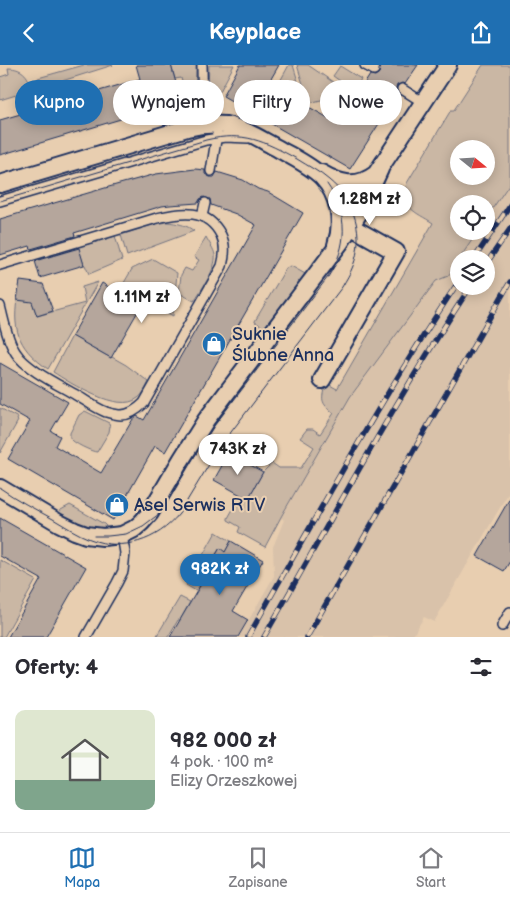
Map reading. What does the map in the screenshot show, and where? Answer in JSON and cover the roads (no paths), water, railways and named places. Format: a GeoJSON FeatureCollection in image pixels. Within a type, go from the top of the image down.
{"type":"FeatureCollection","features":[{"type":"Feature","properties":{"kind":"street"},"geometry":{"type":"LineString","coordinates":[[0,184],[187,128],[212,129],[230,126],[247,131],[332,179],[347,184],[367,180],[380,169],[448,65]]}},
{"type":"Feature","properties":{"kind":"street"},"geometry":{"type":"LineString","coordinates":[[299,161],[320,176],[329,187],[345,223],[396,252],[322,380]]}},
{"type":"Feature","properties":{"kind":"street"},"geometry":{"type":"LineString","coordinates":[[0,488],[36,510],[86,535],[98,537],[122,535],[136,528],[147,517],[206,420],[332,255],[339,231],[362,208],[380,169]]}},
{"type":"Feature","properties":{"kind":"lane"},"geometry":{"type":"LineString","coordinates":[[202,65],[212,129],[211,171]]}},
{"type":"Feature","properties":{"kind":"lane"},"geometry":{"type":"LineString","coordinates":[[365,65],[374,70]]}},
{"type":"Feature","properties":{"kind":"lane"},"geometry":{"type":"LineString","coordinates":[[402,89],[424,103]]}},
{"type":"Feature","properties":{"kind":"lane"},"geometry":{"type":"LineString","coordinates":[[0,201],[212,129]]}},
{"type":"Feature","properties":{"kind":"lane"},"geometry":{"type":"LineString","coordinates":[[202,216],[204,203]]}},
{"type":"Feature","properties":{"kind":"lane"},"geometry":{"type":"LineString","coordinates":[[0,265],[157,217],[184,213],[202,216],[213,224],[223,240],[225,248],[225,258],[222,266],[144,403],[134,411],[122,415],[106,411],[32,368],[16,355],[0,306]]}},
{"type":"Feature","properties":{"kind":"lane"},"geometry":{"type":"LineString","coordinates":[[86,637],[123,571],[125,557],[122,535]]}},
{"type":"Feature","properties":{"kind":"lane"},"geometry":{"type":"LineString","coordinates":[[502,626],[510,612]]}},
{"type":"Feature","properties":{"kind":"tram line"},"geometry":{"type":"LineString","coordinates":[[0,201],[206,140],[219,137],[243,137],[274,147],[297,159],[329,180],[338,188],[351,208],[358,231],[358,242],[353,266],[342,287],[228,436],[179,514],[160,531],[139,542],[127,544],[102,543],[76,532],[0,488]]}},
{"type":"Feature","properties":{"kind":"tram line"},"geometry":{"type":"LineString","coordinates":[[94,536],[126,534],[143,526],[159,514],[214,426],[328,277],[339,254],[343,231],[339,207],[327,184]]}},
{"type":"Feature","properties":{"kind":"railway"},"geometry":{"type":"LineString","coordinates":[[480,250],[510,205]]}},
{"type":"Feature","properties":{"kind":"railway"},"geometry":{"type":"LineString","coordinates":[[495,251],[510,229]]}},
{"type":"Feature","properties":{"kind":"railway"},"geometry":{"type":"LineString","coordinates":[[307,637],[510,282]]}},
{"type":"Feature","properties":{"kind":"railway"},"geometry":{"type":"LineString","coordinates":[[248,637],[376,413],[450,295]]}},
{"type":"Feature","properties":{"kind":"railway"},"geometry":{"type":"LineString","coordinates":[[264,637],[364,460],[416,372],[465,295]]}},
{"type":"Feature","properties":{"kind":"place","name":"Suknie Ślubne Anna"},"geometry":{"type":"Point","coordinates":[214,344]}},
{"type":"Feature","properties":{"kind":"place","name":"Asel Serwis RTV"},"geometry":{"type":"Point","coordinates":[117,505]}}]}
